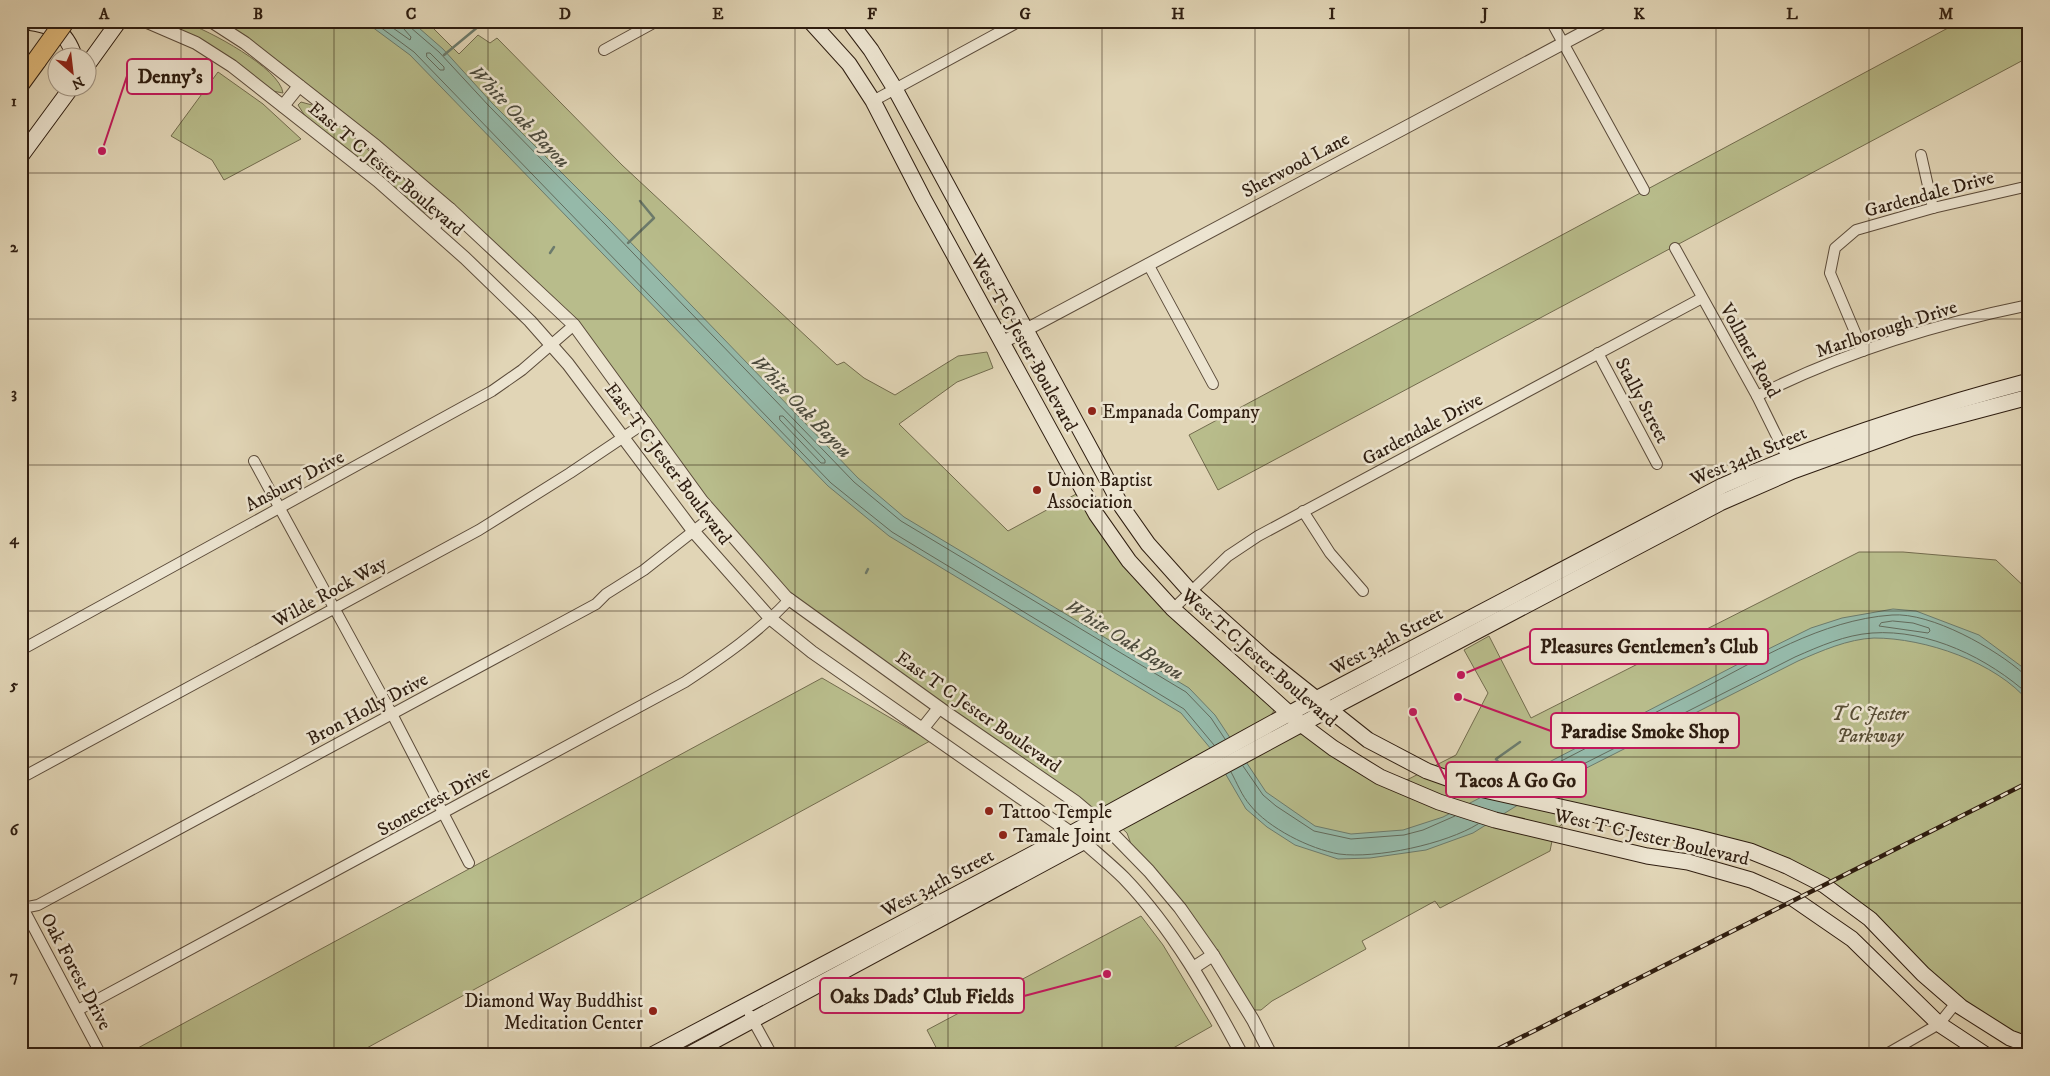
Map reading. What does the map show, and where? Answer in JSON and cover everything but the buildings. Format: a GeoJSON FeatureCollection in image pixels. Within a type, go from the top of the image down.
{"type":"FeatureCollection","features":[{"type":"Feature","properties":{"kind":"highway"},"geometry":{"type":"LineString","coordinates":[[21,82],[65,21]]}},
{"type":"Feature","properties":{"kind":"main road"},"geometry":{"type":"LineString","coordinates":[[98,50],[119,21]]}},
{"type":"Feature","properties":{"kind":"main road","name":"West T C Jester Boulevard"},"geometry":{"type":"LineString","coordinates":[[810,21],[849,64],[873,101],[1096,514],[1129,561],[1173,609],[1301,724],[1333,748],[1380,777],[1439,802],[1495,820],[1647,856],[1688,862],[1751,880],[1794,900],[1852,939],[1940,1024],[1986,1055]]}},
{"type":"Feature","properties":{"kind":"main road","name":"West T C Jester Boulevard"},"geometry":{"type":"LineString","coordinates":[[848,21],[871,50],[895,89],[1122,507],[1148,544],[1190,591],[1329,710],[1368,740],[1427,770],[1475,788],[1695,837],[1750,851],[1787,866],[1824,884],[1870,919],[1923,974],[1956,1003],[2010,1038],[2029,1046]]}},
{"type":"Feature","properties":{"kind":"main road"},"geometry":{"type":"LineString","coordinates":[[22,22],[52,26],[63,33],[72,48]]}},
{"type":"Feature","properties":{"kind":"main road"},"geometry":{"type":"LineString","coordinates":[[21,156],[64,98]]}},
{"type":"Feature","properties":{"kind":"main road","name":"West 34th Street"},"geometry":{"type":"LineString","coordinates":[[1267,735],[1290,714],[1316,699],[1722,486],[2029,381]]}},
{"type":"Feature","properties":{"kind":"main road","name":"West 34th Street"},"geometry":{"type":"LineString","coordinates":[[1910,421],[2029,398]]}},
{"type":"Feature","properties":{"kind":"main road","name":"West 34th Street"},"geometry":{"type":"LineString","coordinates":[[688,1055],[753,1020],[1071,834],[1102,824],[1267,735],[1301,724],[1329,710],[1790,464]]}},
{"type":"Feature","properties":{"kind":"main road"},"geometry":{"type":"LineString","coordinates":[[1418,792],[1427,770]]}},
{"type":"Feature","properties":{"kind":"main road","name":"West 34th Street"},"geometry":{"type":"LineString","coordinates":[[652,1055],[745,1005],[1084,842],[1102,824]]}},
{"type":"Feature","properties":{"kind":"main road"},"geometry":{"type":"LineString","coordinates":[[1688,862],[1695,837]]}},
{"type":"Feature","properties":{"kind":"main road"},"geometry":{"type":"LineString","coordinates":[[1852,939],[1870,919]]}},
{"type":"Feature","properties":{"kind":"street","name":"East T C Jester Boulevard"},"geometry":{"type":"LineString","coordinates":[[145,21],[183,37],[219,57],[283,106],[432,228],[510,302],[551,345],[587,387],[694,532],[771,619],[812,652],[1084,842],[1124,878],[1156,915],[1193,968],[1242,1055]]}},
{"type":"Feature","properties":{"kind":"street","name":"East T C Jester Boulevard"},"geometry":{"type":"LineString","coordinates":[[211,21],[245,43],[376,146],[450,209],[574,325],[714,516],[790,599],[939,708],[1076,802],[1102,824],[1169,895],[1213,955]]}},
{"type":"Feature","properties":{"kind":"street"},"geometry":{"type":"LineString","coordinates":[[604,50],[657,21]]}},
{"type":"Feature","properties":{"kind":"street"},"geometry":{"type":"LineString","coordinates":[[873,101],[1020,21]]}},
{"type":"Feature","properties":{"kind":"street"},"geometry":{"type":"LineString","coordinates":[[1551,21],[1644,190]]}},
{"type":"Feature","properties":{"kind":"street","name":"Sherwood Lane"},"geometry":{"type":"LineString","coordinates":[[1003,342],[1605,21]]}},
{"type":"Feature","properties":{"kind":"street"},"geometry":{"type":"LineString","coordinates":[[283,106],[299,86]]}},
{"type":"Feature","properties":{"kind":"street"},"geometry":{"type":"LineString","coordinates":[[1920,155],[1934,208]]}},
{"type":"Feature","properties":{"kind":"street","name":"Gardendale Drive"},"geometry":{"type":"LineString","coordinates":[[1863,351],[1830,273],[1835,248],[1856,230],[1934,208],[2029,186]]}},
{"type":"Feature","properties":{"kind":"street"},"geometry":{"type":"LineString","coordinates":[[432,228],[450,209]]}},
{"type":"Feature","properties":{"kind":"street","name":"Vollmer Road"},"geometry":{"type":"LineString","coordinates":[[1675,248],[1757,396],[1790,464]]}},
{"type":"Feature","properties":{"kind":"street"},"geometry":{"type":"LineString","coordinates":[[1148,264],[1213,384]]}},
{"type":"Feature","properties":{"kind":"street","name":"Gardendale Drive"},"geometry":{"type":"LineString","coordinates":[[1173,609],[1228,556],[1258,536],[1702,298]]}},
{"type":"Feature","properties":{"kind":"street","name":"Marlborough Drive"},"geometry":{"type":"LineString","coordinates":[[1757,396],[1818,367],[1863,351],[1938,328],[2029,305]]}},
{"type":"Feature","properties":{"kind":"street","name":"Ansbury Drive"},"geometry":{"type":"LineString","coordinates":[[21,650],[492,392],[574,325]]}},
{"type":"Feature","properties":{"kind":"street","name":"Stally Street"},"geometry":{"type":"LineString","coordinates":[[1598,353],[1657,464]]}},
{"type":"Feature","properties":{"kind":"street","name":"Wilde Rock Way"},"geometry":{"type":"LineString","coordinates":[[21,778],[479,530],[570,473],[646,422]]}},
{"type":"Feature","properties":{"kind":"street"},"geometry":{"type":"LineString","coordinates":[[254,461],[392,714],[469,863]]}},
{"type":"Feature","properties":{"kind":"street"},"geometry":{"type":"LineString","coordinates":[[1304,511],[1330,553],[1363,591]]}},
{"type":"Feature","properties":{"kind":"street","name":"Bron Holly Drive"},"geometry":{"type":"LineString","coordinates":[[22,906],[38,905],[596,604],[606,594],[644,570],[714,516]]}},
{"type":"Feature","properties":{"kind":"street","name":"Stonecrest Drive"},"geometry":{"type":"LineString","coordinates":[[78,1010],[444,814],[685,682],[725,656],[771,619],[790,599]]}},
{"type":"Feature","properties":{"kind":"street"},"geometry":{"type":"LineString","coordinates":[[923,728],[939,708]]}},
{"type":"Feature","properties":{"kind":"street","name":"Oak Forest Drive"},"geometry":{"type":"LineString","coordinates":[[22,906],[102,1055]]}},
{"type":"Feature","properties":{"kind":"street"},"geometry":{"type":"LineString","coordinates":[[1193,968],[1213,955],[1271,1055]]}},
{"type":"Feature","properties":{"kind":"street"},"geometry":{"type":"LineString","coordinates":[[1885,1055],[1940,1024],[1956,1003]]}},
{"type":"Feature","properties":{"kind":"street"},"geometry":{"type":"LineString","coordinates":[[745,1005],[772,1055]]}},
{"type":"Feature","properties":{"kind":"green space"},"geometry":{"type":"Polygon","coordinates":[[[161,21],[184,22],[225,41],[270,72],[279,83],[283,93],[267,90],[198,39],[161,21]]]}},
{"type":"Feature","properties":{"kind":"green space","name":"T C Jester Parkway"},"geometry":{"type":"Polygon","coordinates":[[[237,21],[426,21],[459,54],[478,35],[490,43],[497,38],[622,165],[837,365],[844,362],[864,378],[895,395],[958,356],[987,352],[993,368],[957,382],[899,424],[1008,531],[1078,493],[1099,527],[1274,709],[1272,716],[1297,734],[1305,734],[1391,788],[1456,755],[1488,693],[1464,650],[1489,636],[1531,718],[1859,552],[1903,552],[1996,560],[2029,591],[2029,1040],[1974,1009],[1832,884],[1579,804],[1550,838],[1552,841],[1550,851],[1440,908],[1435,901],[1362,941],[1366,949],[1272,1001],[1261,1010],[1254,1010],[1131,844],[1127,833],[1102,810],[1094,809],[848,641],[788,592],[738,538],[561,311],[232,29],[237,21]]]}},
{"type":"Feature","properties":{"kind":"green space"},"geometry":{"type":"Polygon","coordinates":[[[1961,21],[2029,21],[2029,57],[1218,490],[1189,435],[1961,21]]]}},
{"type":"Feature","properties":{"kind":"green space"},"geometry":{"type":"Polygon","coordinates":[[[218,72],[263,104],[301,139],[224,180],[212,160],[171,136],[218,72]]]}},
{"type":"Feature","properties":{"kind":"green space"},"geometry":{"type":"Polygon","coordinates":[[[301,102],[312,105],[327,116],[406,181],[425,198],[434,214],[424,212],[305,116],[298,105],[301,102]]]}},
{"type":"Feature","properties":{"kind":"green space"},"geometry":{"type":"Polygon","coordinates":[[[822,678],[930,741],[354,1055],[125,1055],[822,678]]]}},
{"type":"Feature","properties":{"kind":"green space"},"geometry":{"type":"Polygon","coordinates":[[[1141,916],[1163,945],[1212,1026],[1161,1055],[940,1055],[927,1030],[1141,916]]]}},
{"type":"Feature","properties":{"kind":"water"},"geometry":{"type":"Polygon","coordinates":[[[364,21],[411,21],[443,49],[492,103],[610,221],[858,478],[904,517],[1189,688],[1215,715],[1266,792],[1315,826],[1351,834],[1403,830],[1443,817],[1811,628],[1842,618],[1893,609],[1916,611],[1979,635],[2029,672],[2029,702],[1998,675],[1958,655],[1915,642],[1894,639],[1864,639],[1835,646],[1798,661],[1537,793],[1473,833],[1426,850],[1370,858],[1338,859],[1295,845],[1267,827],[1246,809],[1211,749],[1181,713],[889,536],[828,486],[410,55],[364,21]]]}},
{"type":"Feature","properties":{"kind":"waterway"},"geometry":{"type":"LineString","coordinates":[[444,55],[485,21]]}},
{"type":"Feature","properties":{"kind":"waterway"},"geometry":{"type":"LineString","coordinates":[[628,243],[654,218],[640,201]]}},
{"type":"Feature","properties":{"kind":"waterway"},"geometry":{"type":"LineString","coordinates":[[550,253],[554,247]]}},
{"type":"Feature","properties":{"kind":"waterway"},"geometry":{"type":"LineString","coordinates":[[866,573],[868,569]]}},
{"type":"Feature","properties":{"kind":"waterway"},"geometry":{"type":"LineString","coordinates":[[1513,783],[1496,759],[1520,742]]}},
{"type":"Feature","properties":{"kind":"railway"},"geometry":{"type":"LineString","coordinates":[[1486,1055],[2029,782]]}},
{"type":"Feature","properties":{"kind":"place","name":"Denny's"},"geometry":{"type":"Point","coordinates":[102,151]}},
{"type":"Feature","properties":{"kind":"place","name":"Empanada Company"},"geometry":{"type":"Point","coordinates":[1092,411]}},
{"type":"Feature","properties":{"kind":"place","name":"Union Baptist Association"},"geometry":{"type":"Point","coordinates":[1037,490]}},
{"type":"Feature","properties":{"kind":"place","name":"Pleasures Gentlemen's Club"},"geometry":{"type":"Point","coordinates":[1461,675]}},
{"type":"Feature","properties":{"kind":"place","name":"Paradise Smoke Shop"},"geometry":{"type":"Point","coordinates":[1458,697]}},
{"type":"Feature","properties":{"kind":"place","name":"Tacos A Go Go"},"geometry":{"type":"Point","coordinates":[1413,712]}},
{"type":"Feature","properties":{"kind":"place","name":"Tattoo Temple"},"geometry":{"type":"Point","coordinates":[989,811]}},
{"type":"Feature","properties":{"kind":"place","name":"Tamale Joint"},"geometry":{"type":"Point","coordinates":[1003,835]}},
{"type":"Feature","properties":{"kind":"place","name":"Oaks Dads' Club Fields"},"geometry":{"type":"Point","coordinates":[1107,974]}},
{"type":"Feature","properties":{"kind":"place","name":"Diamond Way Buddhist Meditation Center"},"geometry":{"type":"Point","coordinates":[653,1011]}},
{"type":"Feature","properties":{"kind":"water label","name":"White Oak Bayou"},"geometry":{"type":"Point","coordinates":[520,116]}},
{"type":"Feature","properties":{"kind":"water label","name":"White Oak Bayou"},"geometry":{"type":"Point","coordinates":[802,406]}},
{"type":"Feature","properties":{"kind":"water label","name":"White Oak Bayou"},"geometry":{"type":"Point","coordinates":[1125,639]}}]}
